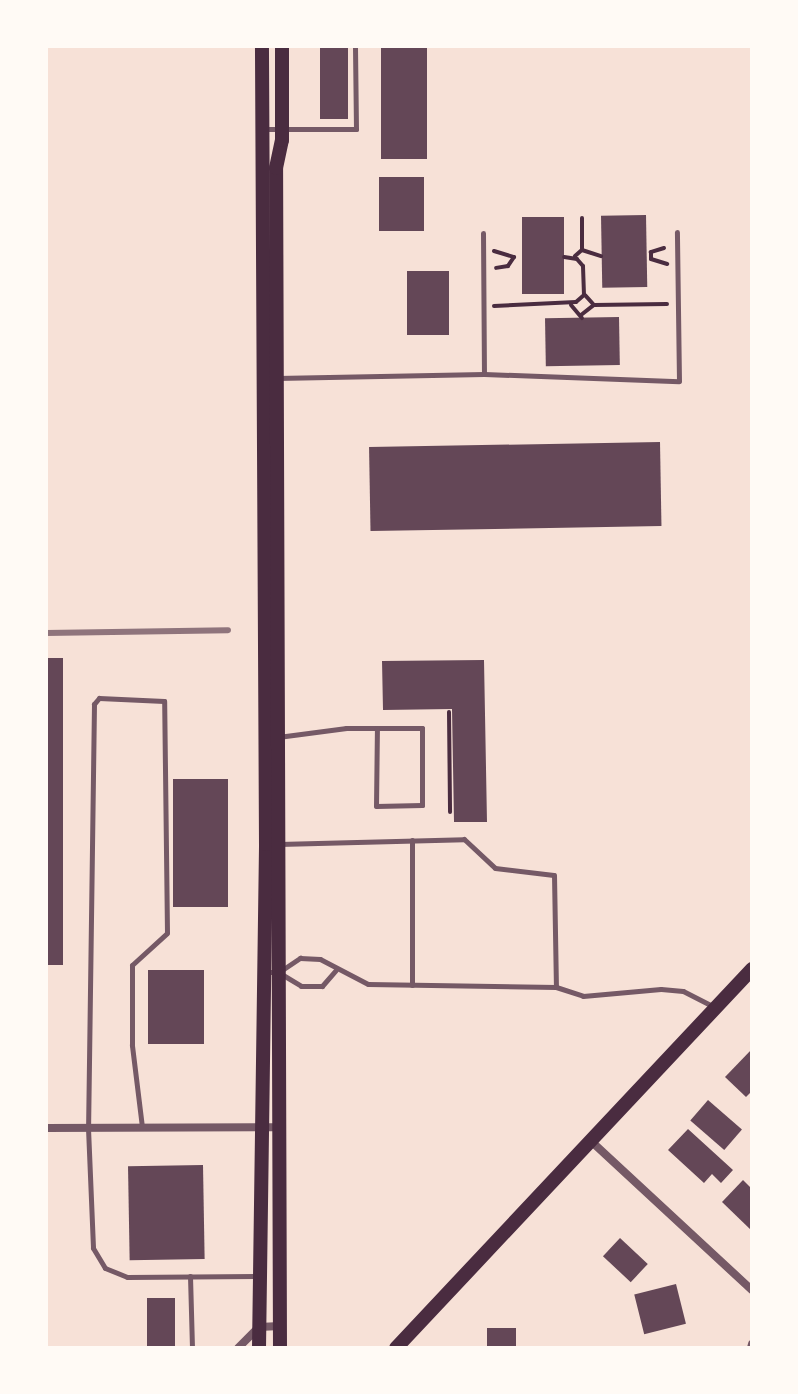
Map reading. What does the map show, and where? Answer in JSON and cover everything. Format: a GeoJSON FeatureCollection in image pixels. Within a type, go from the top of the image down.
{"type":"FeatureCollection","features":[{"type":"Feature","properties":{"kind":"main road"},"geometry":{"type":"LineString","coordinates":[[262,46],[271,378]]}},
{"type":"Feature","properties":{"kind":"main road"},"geometry":{"type":"LineString","coordinates":[[259,1348],[271,972],[271,378],[276,168],[282,129],[282,46]]}},
{"type":"Feature","properties":{"kind":"main road"},"geometry":{"type":"LineString","coordinates":[[396,1348],[752,969]]}},
{"type":"Feature","properties":{"kind":"main road"},"geometry":{"type":"LineString","coordinates":[[271,972],[280,1127],[280,1348]]}},
{"type":"Feature","properties":{"kind":"street"},"geometry":{"type":"LineString","coordinates":[[46,1128],[280,1127]]}},
{"type":"Feature","properties":{"kind":"street"},"geometry":{"type":"LineString","coordinates":[[592,1142],[752,1290]]}},
{"type":"Feature","properties":{"kind":"street"},"geometry":{"type":"LineString","coordinates":[[238,1348],[259,1327],[280,1326]]}},
{"type":"Feature","properties":{"kind":"lane"},"geometry":{"type":"LineString","coordinates":[[263,129],[356,129],[355,46]]}},
{"type":"Feature","properties":{"kind":"lane"},"geometry":{"type":"LineString","coordinates":[[271,378],[484,374],[679,381],[677,232]]}},
{"type":"Feature","properties":{"kind":"lane"},"geometry":{"type":"LineString","coordinates":[[483,233],[484,374]]}},
{"type":"Feature","properties":{"kind":"lane"},"geometry":{"type":"LineString","coordinates":[[142,1127],[132,1045],[132,965],[167,933],[161,697],[99,698],[94,704],[88,1128],[93,1248],[105,1268],[127,1277],[259,1276]]}},
{"type":"Feature","properties":{"kind":"lane"},"geometry":{"type":"LineString","coordinates":[[272,737],[377,728],[422,728],[422,805],[376,806],[377,728]]}},
{"type":"Feature","properties":{"kind":"lane"},"geometry":{"type":"LineString","coordinates":[[272,844],[464,839],[495,868],[554,875],[556,987]]}},
{"type":"Feature","properties":{"kind":"lane"},"geometry":{"type":"LineString","coordinates":[[412,840],[412,985]]}},
{"type":"Feature","properties":{"kind":"lane"},"geometry":{"type":"LineString","coordinates":[[271,972],[300,958],[320,959],[361,983],[556,987],[583,996],[683,991],[716,1009]]}},
{"type":"Feature","properties":{"kind":"lane"},"geometry":{"type":"LineString","coordinates":[[271,972],[301,986],[322,986],[336,970]]}},
{"type":"Feature","properties":{"kind":"lane"},"geometry":{"type":"LineString","coordinates":[[190,1276],[192,1348]]}},
{"type":"Feature","properties":{"kind":"path"},"geometry":{"type":"LineString","coordinates":[[582,218],[582,250]]}},
{"type":"Feature","properties":{"kind":"path"},"geometry":{"type":"LineString","coordinates":[[677,248],[657,249],[649,256],[658,264],[677,264]]}},
{"type":"Feature","properties":{"kind":"path"},"geometry":{"type":"LineString","coordinates":[[582,250],[593,257]]}},
{"type":"Feature","properties":{"kind":"path"},"geometry":{"type":"LineString","coordinates":[[564,257],[573,257],[582,250]]}},
{"type":"Feature","properties":{"kind":"path"},"geometry":{"type":"LineString","coordinates":[[483,251],[507,252],[514,261],[483,268]]}},
{"type":"Feature","properties":{"kind":"path"},"geometry":{"type":"LineString","coordinates":[[583,266],[593,257],[601,256]]}},
{"type":"Feature","properties":{"kind":"path"},"geometry":{"type":"LineString","coordinates":[[573,257],[583,266],[584,295],[594,305]]}},
{"type":"Feature","properties":{"kind":"path"},"geometry":{"type":"LineString","coordinates":[[484,306],[571,305],[584,295]]}},
{"type":"Feature","properties":{"kind":"path"},"geometry":{"type":"LineString","coordinates":[[571,305],[582,317],[594,305],[678,304]]}},
{"type":"Feature","properties":{"kind":"path"},"geometry":{"type":"LineString","coordinates":[[449,712],[450,812]]}},
{"type":"Feature","properties":{"kind":"building"},"geometry":{"type":"Polygon","coordinates":[[[320,46],[348,46],[348,119],[320,119],[320,46]]]}},
{"type":"Feature","properties":{"kind":"building"},"geometry":{"type":"Polygon","coordinates":[[[381,46],[427,46],[427,159],[381,159],[381,46]]]}},
{"type":"Feature","properties":{"kind":"building"},"geometry":{"type":"Polygon","coordinates":[[[379,177],[424,177],[424,231],[379,231],[379,177]]]}},
{"type":"Feature","properties":{"kind":"building"},"geometry":{"type":"Polygon","coordinates":[[[646,215],[647,287],[602,288],[601,216],[646,215]]]}},
{"type":"Feature","properties":{"kind":"building"},"geometry":{"type":"Polygon","coordinates":[[[522,217],[564,217],[564,294],[522,294],[522,217]]]}},
{"type":"Feature","properties":{"kind":"building"},"geometry":{"type":"Polygon","coordinates":[[[407,271],[449,271],[449,335],[407,335],[407,271]]]}},
{"type":"Feature","properties":{"kind":"building"},"geometry":{"type":"Polygon","coordinates":[[[619,317],[620,365],[546,366],[545,318],[619,317]]]}},
{"type":"Feature","properties":{"kind":"building"},"geometry":{"type":"Polygon","coordinates":[[[660,442],[661,526],[371,531],[369,447],[660,442]]]}},
{"type":"Feature","properties":{"kind":"building"},"geometry":{"type":"Polygon","coordinates":[[[46,658],[63,658],[63,965],[46,965],[46,658]]]}},
{"type":"Feature","properties":{"kind":"building"},"geometry":{"type":"Polygon","coordinates":[[[484,660],[487,822],[454,822],[452,709],[383,710],[382,661],[484,660]]]}},
{"type":"Feature","properties":{"kind":"building"},"geometry":{"type":"Polygon","coordinates":[[[173,779],[228,779],[228,907],[173,907],[173,779]]]}},
{"type":"Feature","properties":{"kind":"building"},"geometry":{"type":"Polygon","coordinates":[[[148,970],[204,970],[204,1044],[148,1044],[148,970]]]}},
{"type":"Feature","properties":{"kind":"building"},"geometry":{"type":"Polygon","coordinates":[[[752,1049],[752,1091],[746,1097],[725,1077],[752,1049]]]}},
{"type":"Feature","properties":{"kind":"building"},"geometry":{"type":"Polygon","coordinates":[[[708,1100],[742,1130],[724,1150],[690,1120],[708,1100]]]}},
{"type":"Feature","properties":{"kind":"building"},"geometry":{"type":"Polygon","coordinates":[[[688,1129],[733,1170],[721,1183],[712,1174],[704,1183],[668,1150],[688,1129]]]}},
{"type":"Feature","properties":{"kind":"building"},"geometry":{"type":"Polygon","coordinates":[[[203,1165],[205,1259],[130,1260],[128,1166],[203,1165]]]}},
{"type":"Feature","properties":{"kind":"building"},"geometry":{"type":"Polygon","coordinates":[[[743,1180],[752,1189],[752,1231],[722,1202],[743,1180]]]}},
{"type":"Feature","properties":{"kind":"building"},"geometry":{"type":"Polygon","coordinates":[[[620,1238],[648,1264],[631,1282],[603,1256],[620,1238]]]}},
{"type":"Feature","properties":{"kind":"building"},"geometry":{"type":"Polygon","coordinates":[[[676,1284],[686,1324],[644,1334],[634,1294],[676,1284]]]}},
{"type":"Feature","properties":{"kind":"building"},"geometry":{"type":"Polygon","coordinates":[[[147,1298],[175,1298],[175,1348],[147,1348],[147,1298]]]}},
{"type":"Feature","properties":{"kind":"building"},"geometry":{"type":"Polygon","coordinates":[[[487,1328],[516,1328],[516,1348],[487,1348],[487,1328]]]}},
{"type":"Feature","properties":{"kind":"railway"},"geometry":{"type":"LineString","coordinates":[[46,633],[228,630]]}}]}
